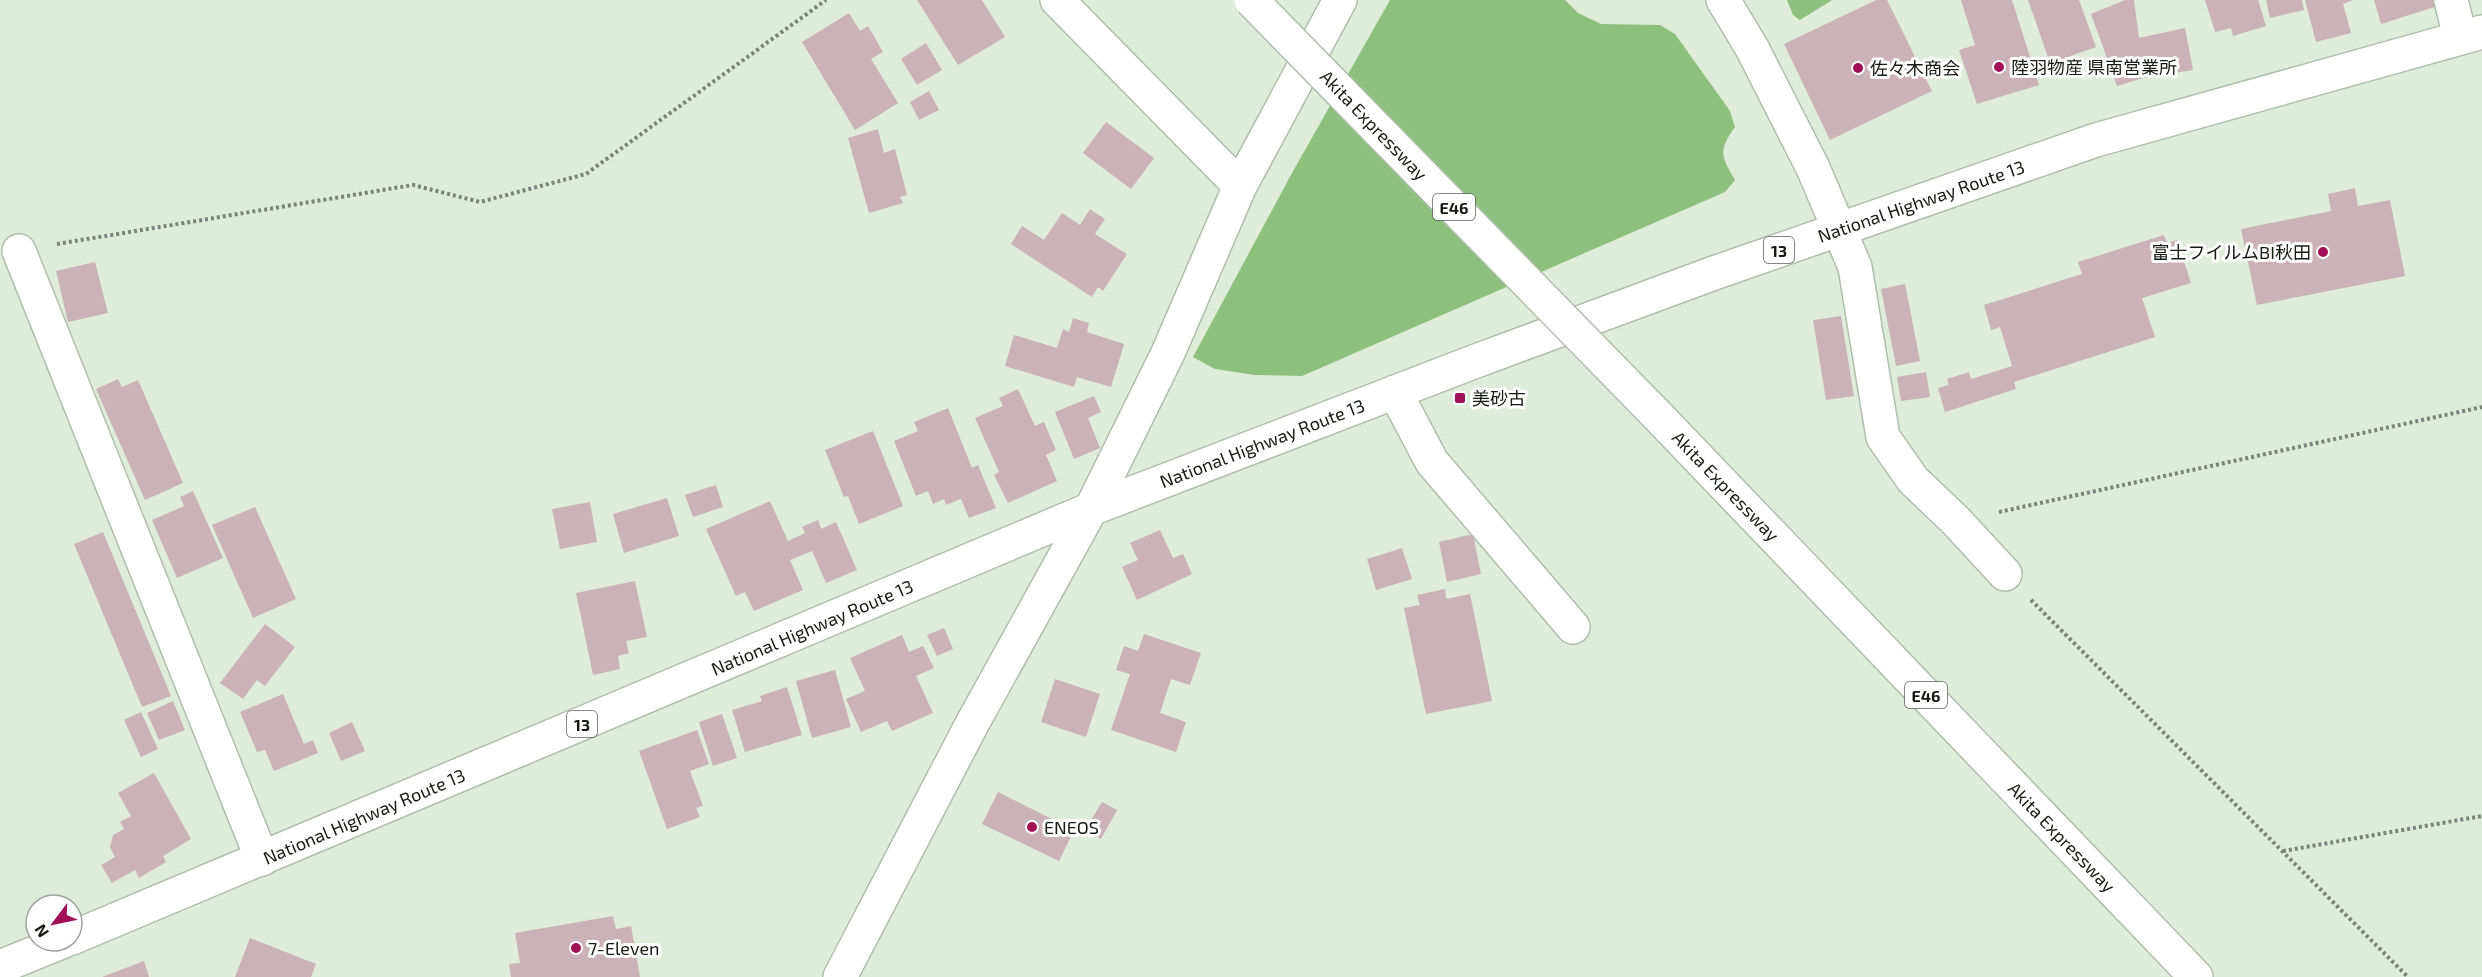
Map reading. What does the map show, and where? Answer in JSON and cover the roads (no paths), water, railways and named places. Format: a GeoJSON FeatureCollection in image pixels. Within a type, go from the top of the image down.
{"type":"FeatureCollection","features":[{"type":"Feature","properties":{"kind":"main road"},"geometry":{"type":"LineString","coordinates":[[1057,0],[1240,186]]}},
{"type":"Feature","properties":{"kind":"main road","name":"Akita Expressway"},"geometry":{"type":"LineString","coordinates":[[1251,0],[1656,414],[2196,977]]}},
{"type":"Feature","properties":{"kind":"main road"},"geometry":{"type":"LineString","coordinates":[[840,977],[972,724],[1091,509],[1168,353],[1240,186],[1340,0]]}},
{"type":"Feature","properties":{"kind":"main road"},"geometry":{"type":"LineString","coordinates":[[1723,0],[1752,48],[1792,128],[1840,229],[1855,267],[1883,437],[1913,480],[1956,521],[2005,574]]}},
{"type":"Feature","properties":{"kind":"main road"},"geometry":{"type":"LineString","coordinates":[[2451,0],[2471,34]]}},
{"type":"Feature","properties":{"kind":"main road","name":"National Highway Route 13"},"geometry":{"type":"LineString","coordinates":[[84,933],[1091,509],[1395,392],[1714,273],[2096,140],[2471,34]]}},
{"type":"Feature","properties":{"kind":"main road"},"geometry":{"type":"LineString","coordinates":[[19,251],[262,859]]}},
{"type":"Feature","properties":{"kind":"main road"},"geometry":{"type":"LineString","coordinates":[[1395,392],[1432,462],[1572,627]]}},
{"type":"Feature","properties":{"kind":"main road"},"geometry":{"type":"LineString","coordinates":[[0,967],[34,953]]}},
{"type":"Feature","properties":{"kind":"place","name":"陸羽物産 県南営業所"},"geometry":{"type":"Point","coordinates":[1999,67]}},
{"type":"Feature","properties":{"kind":"place","name":"佐々木商会"},"geometry":{"type":"Point","coordinates":[1858,68]}},
{"type":"Feature","properties":{"kind":"place","name":"富士フイルムBI秋田"},"geometry":{"type":"Point","coordinates":[2323,252]}},
{"type":"Feature","properties":{"kind":"place","name":"美砂古"},"geometry":{"type":"Point","coordinates":[1460,398]}},
{"type":"Feature","properties":{"kind":"place","name":"ENEOS"},"geometry":{"type":"Point","coordinates":[1032,827]}},
{"type":"Feature","properties":{"kind":"place","name":"7-Eleven"},"geometry":{"type":"Point","coordinates":[576,948]}}]}
